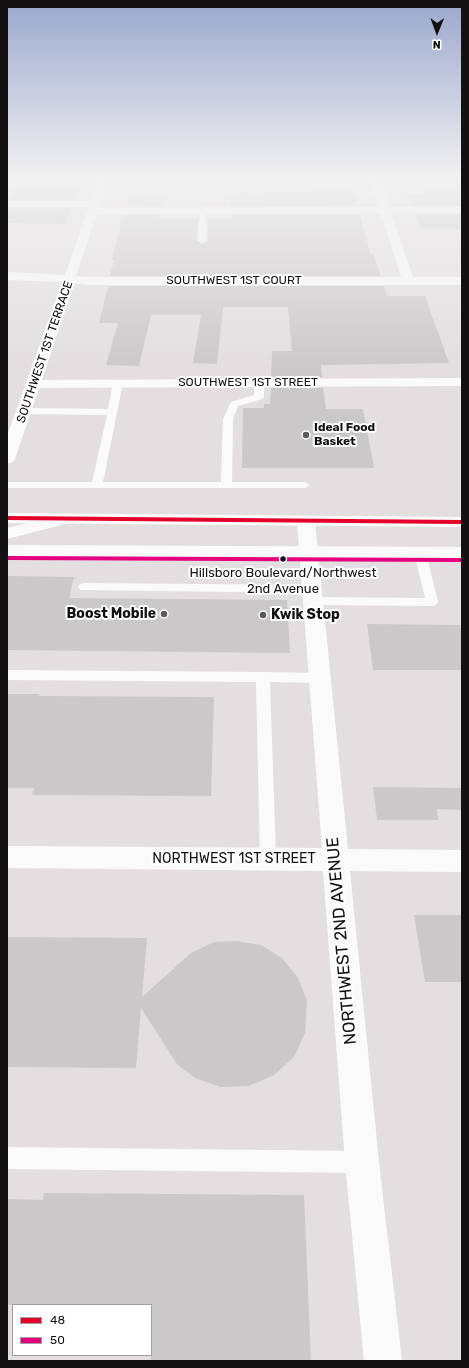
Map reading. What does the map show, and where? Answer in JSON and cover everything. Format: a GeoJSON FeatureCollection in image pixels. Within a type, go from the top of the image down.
{"type":"FeatureCollection","features":[{"type":"Feature","properties":{"kind":"street","name":"SOUTHWEST 1ST TERRACE"},"geometry":{"type":"LineString","coordinates":[[7,459],[10,445],[34,384],[83,240]]}},
{"type":"Feature","properties":{"kind":"street"},"geometry":{"type":"LineString","coordinates":[[394,240],[408,281]]}},
{"type":"Feature","properties":{"kind":"street","name":"SOUTHWEST 1ST COURT"},"geometry":{"type":"LineString","coordinates":[[7,276],[54,277],[89,281],[462,281]]}},
{"type":"Feature","properties":{"kind":"street","name":"SOUTHWEST 1ST STREET"},"geometry":{"type":"LineString","coordinates":[[34,384],[462,382]]}},
{"type":"Feature","properties":{"kind":"street"},"geometry":{"type":"LineString","coordinates":[[7,518],[306,522],[462,522]]}},
{"type":"Feature","properties":{"kind":"street"},"geometry":{"type":"LineString","coordinates":[[7,534],[63,519]]}},
{"type":"Feature","properties":{"kind":"street","name":"NORTHWEST 2ND AVENUE"},"geometry":{"type":"LineString","coordinates":[[306,522],[362,1162],[383,1361]]}},
{"type":"Feature","properties":{"kind":"street"},"geometry":{"type":"LineString","coordinates":[[7,551],[462,553]]}},
{"type":"Feature","properties":{"kind":"street","name":"NORTHWEST 1ST STREET"},"geometry":{"type":"LineString","coordinates":[[7,857],[462,861]]}},
{"type":"Feature","properties":{"kind":"lane"},"geometry":{"type":"LineString","coordinates":[[97,485],[118,383]]}},
{"type":"Feature","properties":{"kind":"lane"},"geometry":{"type":"LineString","coordinates":[[226,485],[228,419],[234,404],[259,397],[259,383]]}},
{"type":"Feature","properties":{"kind":"lane"},"geometry":{"type":"LineString","coordinates":[[24,411],[112,412]]}},
{"type":"Feature","properties":{"kind":"lane"},"geometry":{"type":"LineString","coordinates":[[7,485],[305,485]]}},
{"type":"Feature","properties":{"kind":"lane"},"geometry":{"type":"LineString","coordinates":[[84,587],[312,595],[432,602],[420,553]]}},
{"type":"Feature","properties":{"kind":"lane"},"geometry":{"type":"LineString","coordinates":[[7,675],[319,678]]}},
{"type":"Feature","properties":{"kind":"lane"},"geometry":{"type":"LineString","coordinates":[[263,678],[268,859]]}},
{"type":"Feature","properties":{"kind":"lane"},"geometry":{"type":"LineString","coordinates":[[7,1158],[362,1162]]}},
{"type":"Feature","properties":{"kind":"building"},"geometry":{"type":"Polygon","coordinates":[[[117,240],[196,240],[203,244],[208,240],[367,240],[371,255],[374,255],[381,276],[110,276],[114,260],[112,260],[117,240]]]}},
{"type":"Feature","properties":{"kind":"building"},"geometry":{"type":"Polygon","coordinates":[[[108,286],[384,286],[387,296],[425,296],[449,363],[321,365],[322,377],[271,377],[272,351],[292,351],[288,307],[223,307],[217,364],[193,363],[201,315],[151,315],[139,366],[106,365],[118,323],[99,323],[108,286]]]}},
{"type":"Feature","properties":{"kind":"building"},"geometry":{"type":"Polygon","coordinates":[[[271,388],[323,388],[326,409],[363,409],[374,468],[242,468],[243,408],[264,408],[264,404],[270,404],[271,388]]]}},
{"type":"Feature","properties":{"kind":"building"},"geometry":{"type":"Polygon","coordinates":[[[7,576],[74,577],[69,598],[287,600],[290,653],[7,650],[7,576]]]}},
{"type":"Feature","properties":{"kind":"building"},"geometry":{"type":"Polygon","coordinates":[[[367,624],[460,625],[462,634],[462,670],[373,670],[367,624]]]}},
{"type":"Feature","properties":{"kind":"building"},"geometry":{"type":"Polygon","coordinates":[[[7,694],[40,694],[39,696],[214,697],[211,796],[32,795],[34,788],[7,788],[7,694]]]}},
{"type":"Feature","properties":{"kind":"building"},"geometry":{"type":"Polygon","coordinates":[[[373,787],[462,788],[462,810],[437,809],[438,820],[377,820],[373,787]]]}},
{"type":"Feature","properties":{"kind":"building"},"geometry":{"type":"Polygon","coordinates":[[[414,915],[462,915],[462,982],[425,982],[414,915]]]}},
{"type":"Feature","properties":{"kind":"building"},"geometry":{"type":"Polygon","coordinates":[[[7,937],[147,938],[142,997],[191,953],[214,942],[236,941],[261,945],[282,958],[298,978],[307,1001],[305,1033],[294,1057],[274,1075],[249,1086],[221,1087],[195,1078],[177,1064],[141,1008],[136,1068],[7,1067],[7,937]]]}},
{"type":"Feature","properties":{"kind":"building"},"geometry":{"type":"Polygon","coordinates":[[[44,1193],[304,1195],[311,1361],[151,1361],[152,1304],[7,1305],[7,1199],[43,1200],[44,1193]]]}},
{"type":"Feature","properties":{"kind":"transit line","name":"48"},"geometry":{"type":"LineString","coordinates":[[7,518],[462,522]]}},
{"type":"Feature","properties":{"kind":"transit line","name":"50"},"geometry":{"type":"LineString","coordinates":[[7,558],[462,560]]}},
{"type":"Feature","properties":{"kind":"place","name":"Ideal Food Basket"},"geometry":{"type":"Point","coordinates":[306,435]}},
{"type":"Feature","properties":{"kind":"place","name":"Hillsboro Boulevard/Northwest 2nd Avenue"},"geometry":{"type":"Point","coordinates":[283,559]}},
{"type":"Feature","properties":{"kind":"place","name":"Boost Mobile"},"geometry":{"type":"Point","coordinates":[164,614]}},
{"type":"Feature","properties":{"kind":"place","name":"Kwik Stop"},"geometry":{"type":"Point","coordinates":[263,615]}}]}
